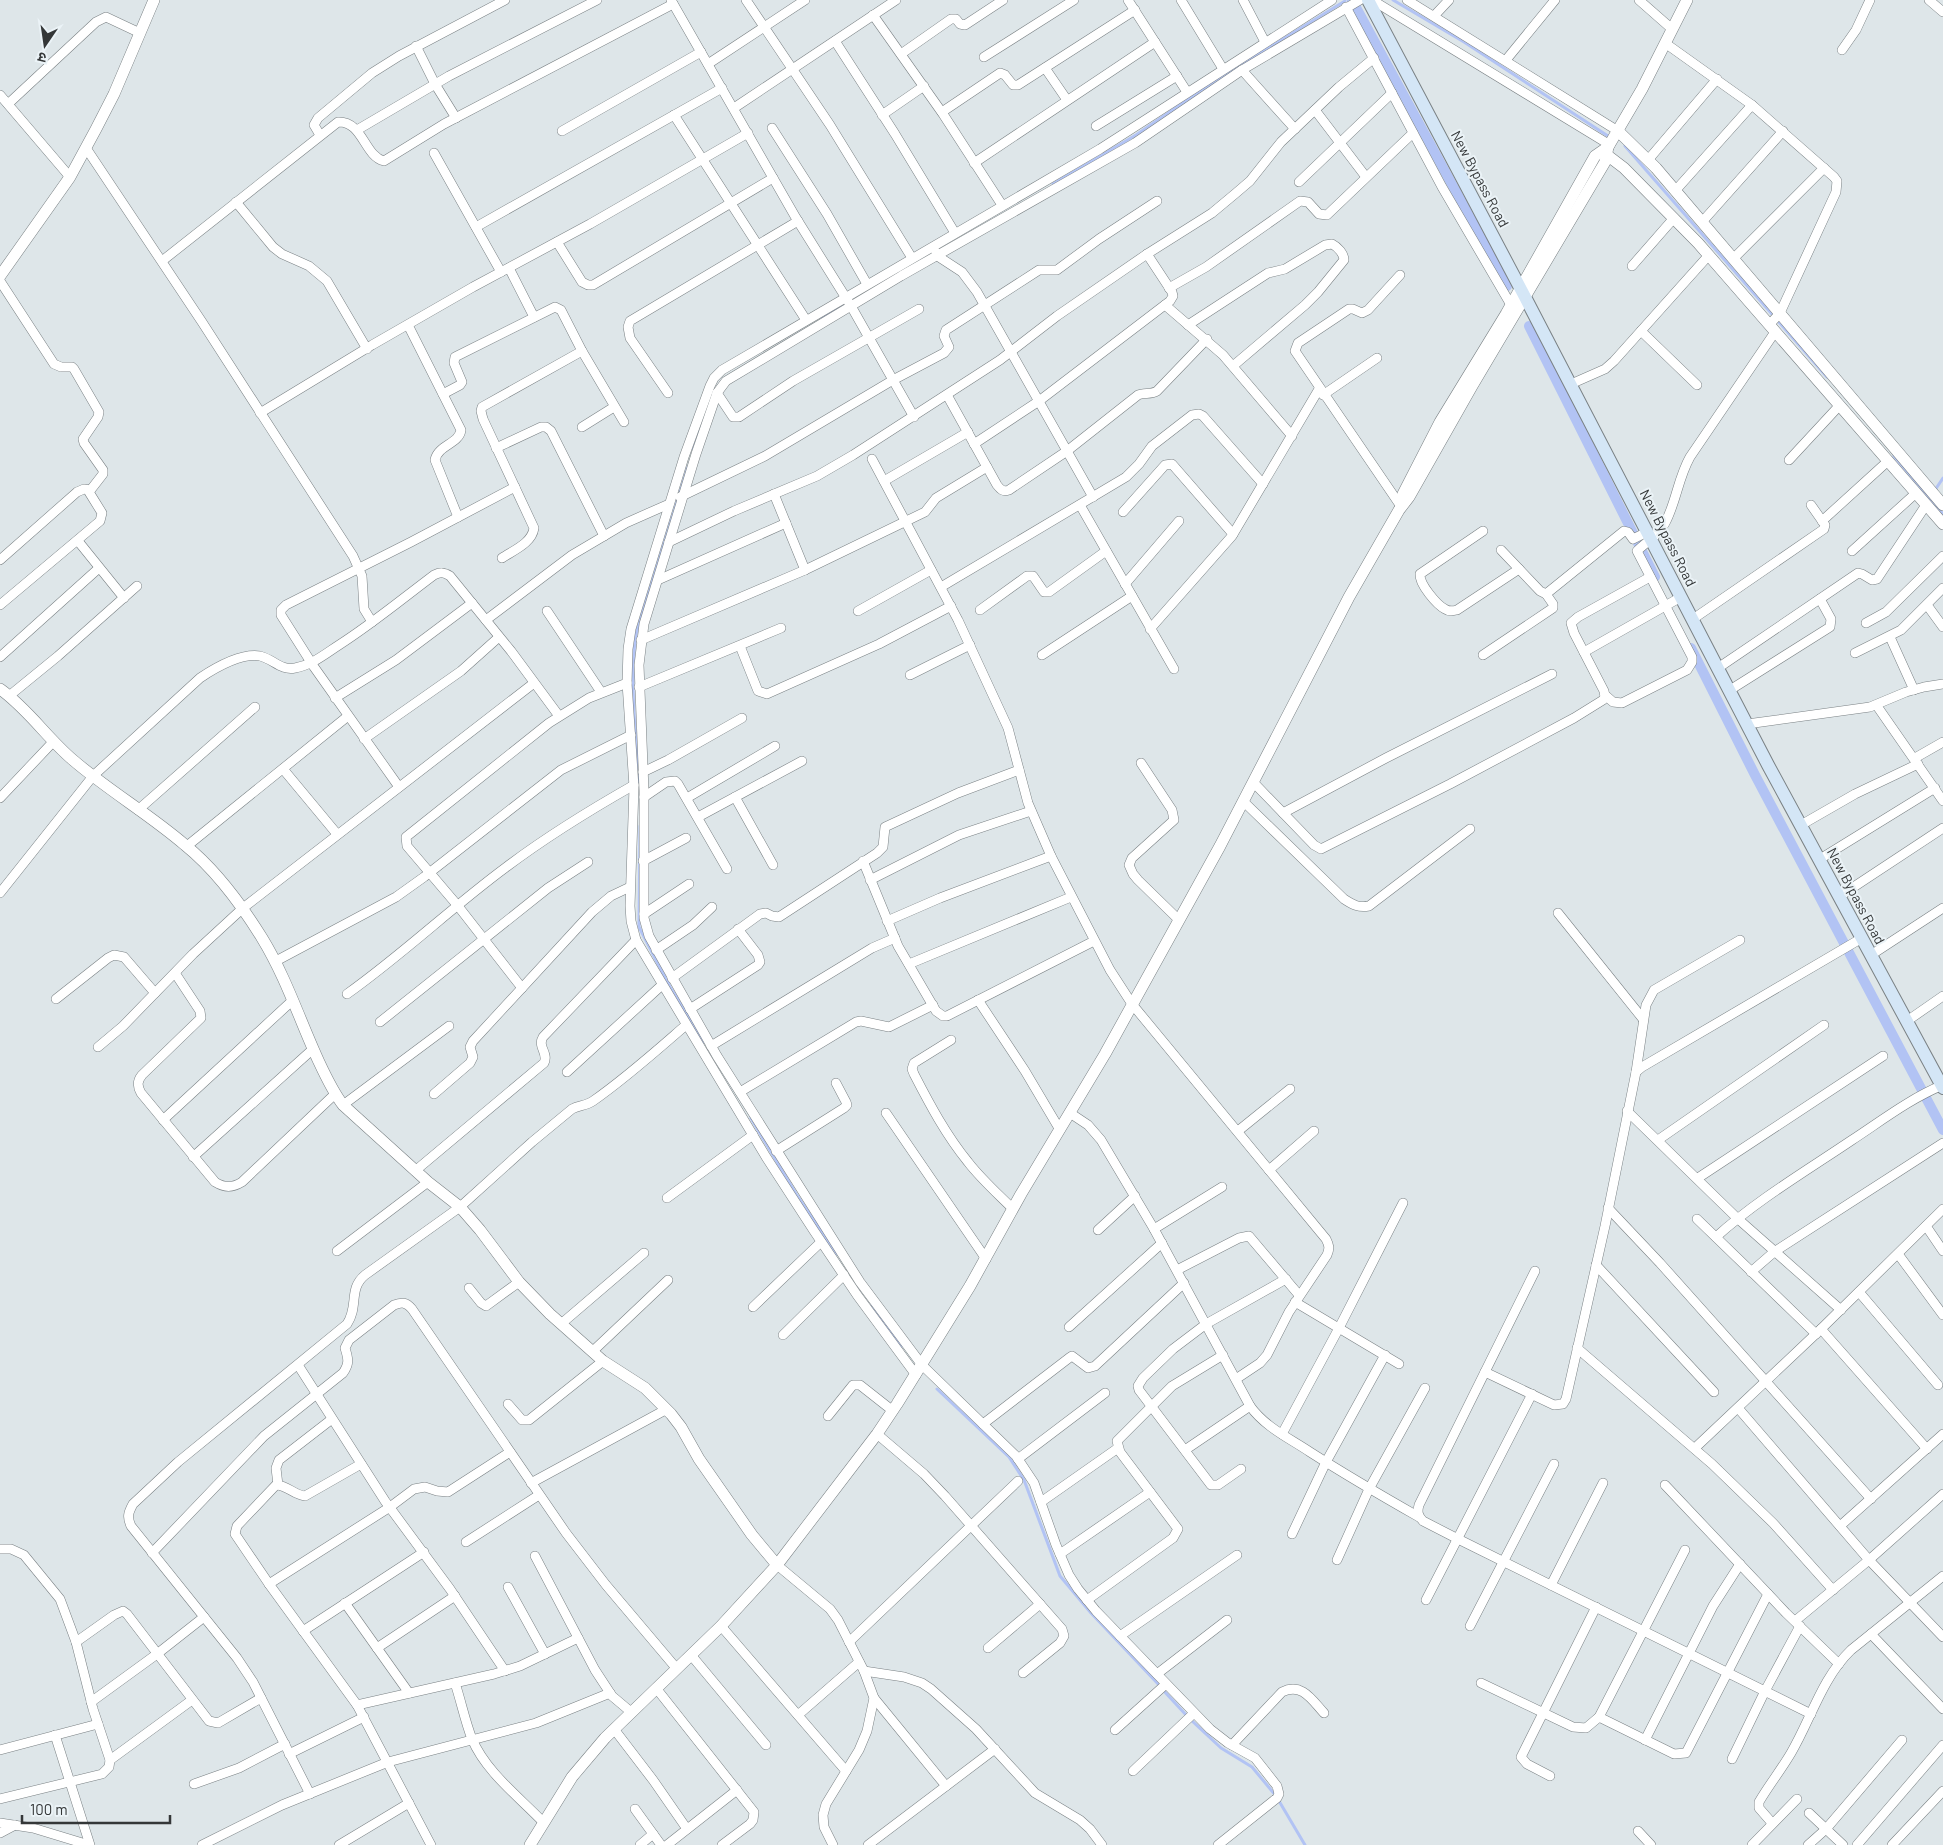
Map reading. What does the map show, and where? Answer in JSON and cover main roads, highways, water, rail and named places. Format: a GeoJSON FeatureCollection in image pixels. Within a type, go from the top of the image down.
{"type":"FeatureCollection","features":[{"type":"Feature","properties":{"kind":"main road","name":"New Bypass Road"},"geometry":{"type":"LineString","coordinates":[[1356,3],[1523,292],[1571,384],[1672,602],[1693,619],[1840,896],[1857,941],[1871,955],[1940,1087]]}},
{"type":"Feature","properties":{"kind":"waterway"},"geometry":{"type":"LineString","coordinates":[[1352,0],[1507,286]]}},
{"type":"Feature","properties":{"kind":"waterway"},"geometry":{"type":"LineString","coordinates":[[1393,0],[1464,42],[1608,136]]}},
{"type":"Feature","properties":{"kind":"waterway"},"geometry":{"type":"LineString","coordinates":[[1053,184],[1136,135],[1218,79],[1345,1]]}},
{"type":"Feature","properties":{"kind":"waterway"},"geometry":{"type":"LineString","coordinates":[[1625,146],[1827,377]]}},
{"type":"Feature","properties":{"kind":"waterway"},"geometry":{"type":"LineString","coordinates":[[822,318],[847,304]]}},
{"type":"Feature","properties":{"kind":"waterway"},"geometry":{"type":"LineString","coordinates":[[1529,326],[1655,577]]}},
{"type":"Feature","properties":{"kind":"waterway"},"geometry":{"type":"LineString","coordinates":[[693,449],[708,405]]}},
{"type":"Feature","properties":{"kind":"waterway"},"geometry":{"type":"LineString","coordinates":[[1894,456],[1943,514]]}},
{"type":"Feature","properties":{"kind":"waterway"},"geometry":{"type":"LineString","coordinates":[[639,785],[633,690],[636,634],[688,467]]}},
{"type":"Feature","properties":{"kind":"waterway"},"geometry":{"type":"LineString","coordinates":[[1935,490],[1943,478]]}},
{"type":"Feature","properties":{"kind":"waterway"},"geometry":{"type":"LineString","coordinates":[[1691,648],[1755,775],[1943,1130]]}},
{"type":"Feature","properties":{"kind":"waterway"},"geometry":{"type":"LineString","coordinates":[[640,826],[639,927],[670,987],[704,1042]]}},
{"type":"Feature","properties":{"kind":"waterway"},"geometry":{"type":"LineString","coordinates":[[751,1118],[796,1194],[837,1254]]}},
{"type":"Feature","properties":{"kind":"waterway"},"geometry":{"type":"LineString","coordinates":[[872,1305],[901,1347]]}},
{"type":"Feature","properties":{"kind":"waterway"},"geometry":{"type":"LineString","coordinates":[[937,1389],[1009,1457],[1024,1480],[1060,1576],[1091,1613],[1160,1686]]}},
{"type":"Feature","properties":{"kind":"waterway"},"geometry":{"type":"LineString","coordinates":[[1163,1690],[1187,1716]]}},
{"type":"Feature","properties":{"kind":"waterway"},"geometry":{"type":"LineString","coordinates":[[1191,1720],[1221,1748],[1252,1767],[1276,1796]]}},
{"type":"Feature","properties":{"kind":"waterway"},"geometry":{"type":"LineString","coordinates":[[1279,1801],[1305,1845]]}}]}
